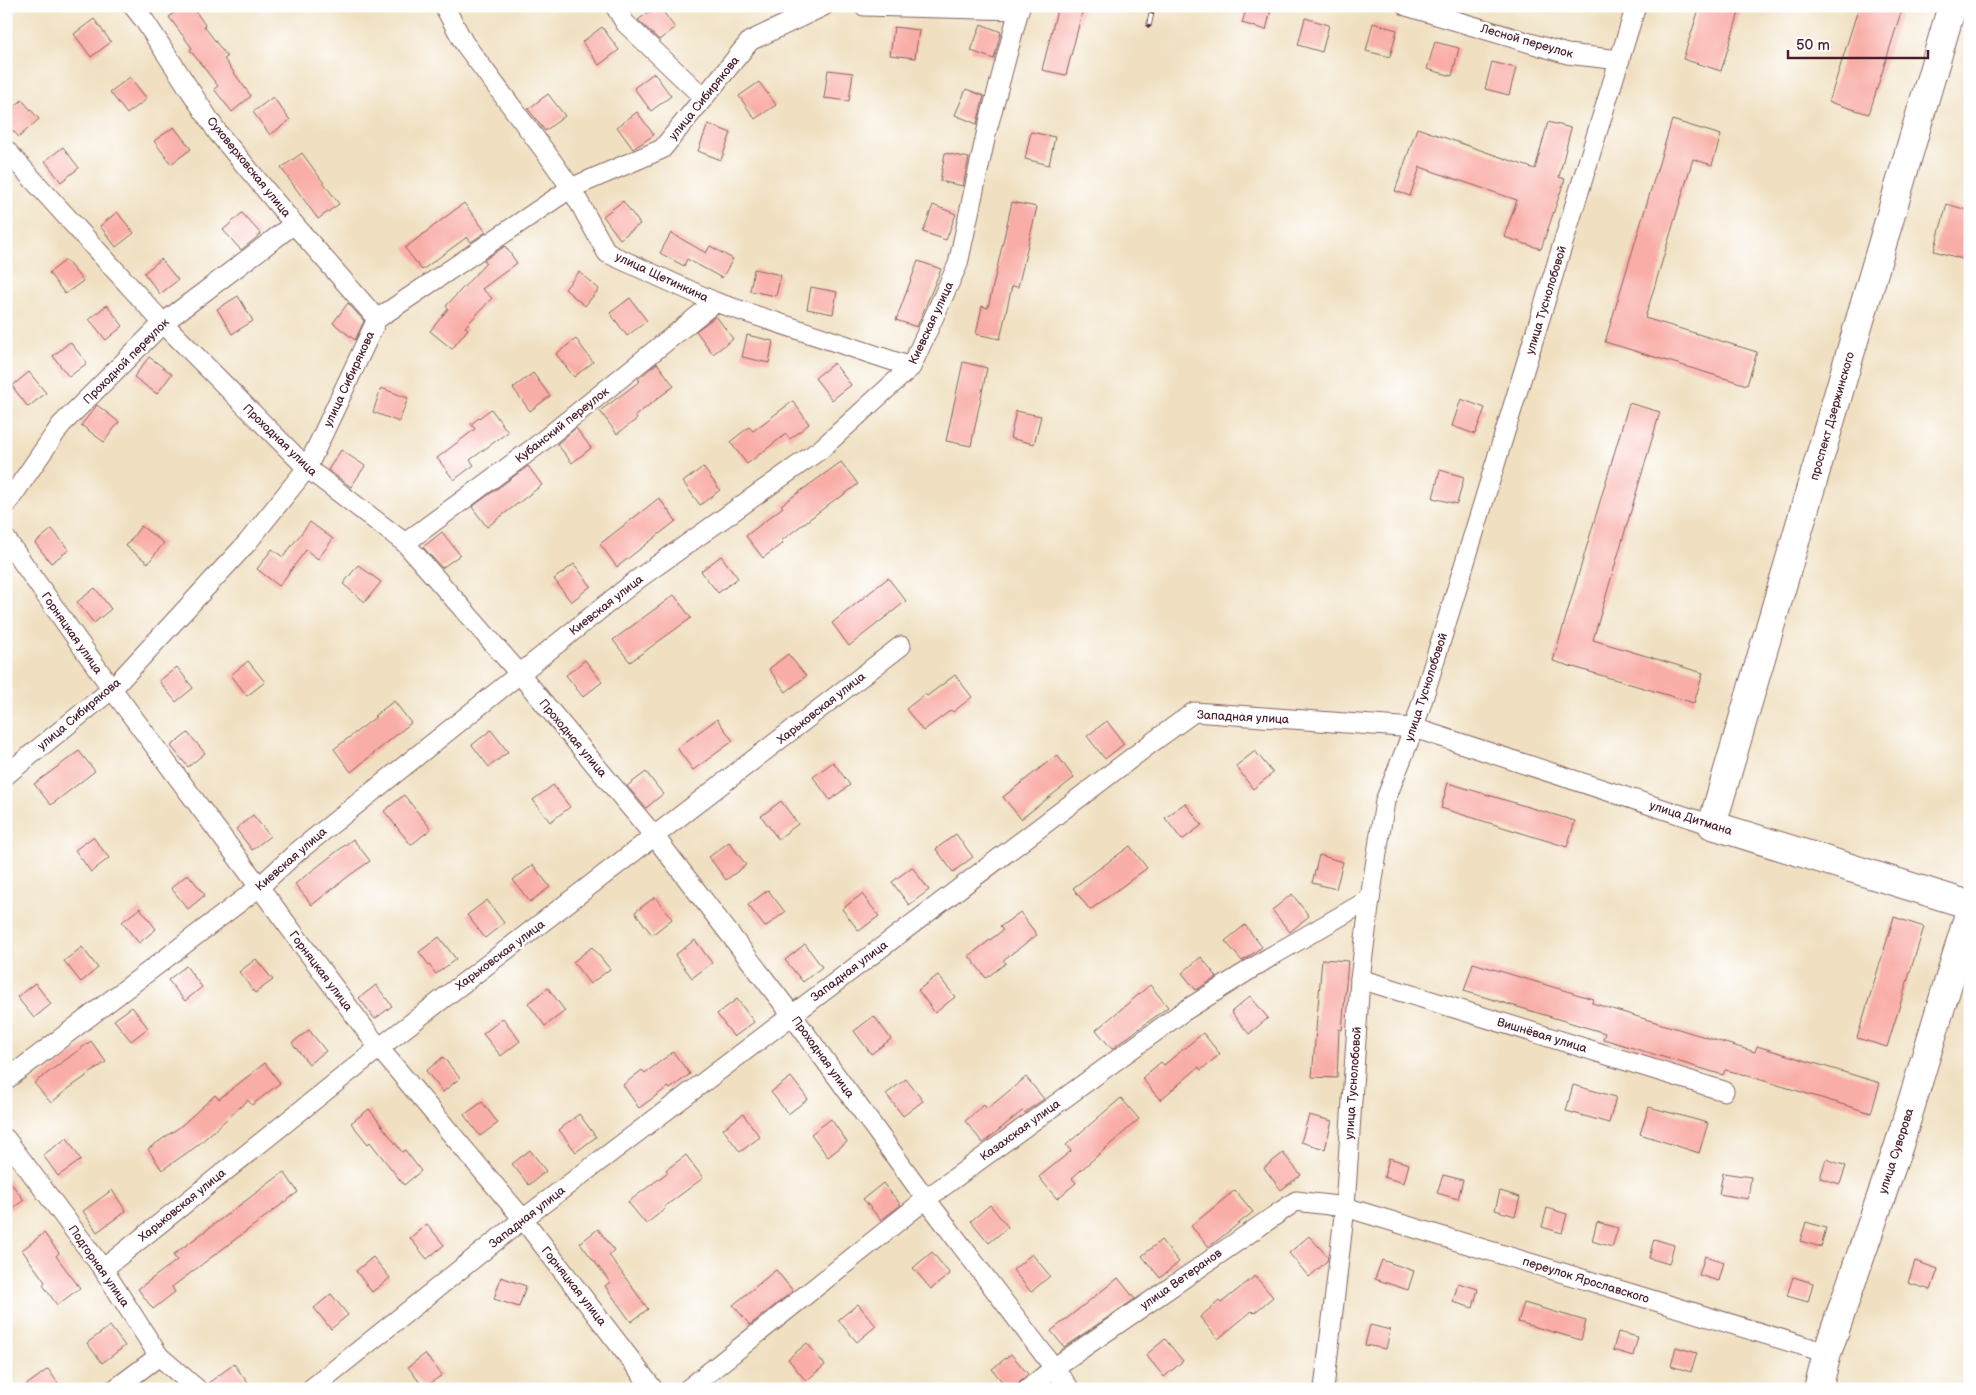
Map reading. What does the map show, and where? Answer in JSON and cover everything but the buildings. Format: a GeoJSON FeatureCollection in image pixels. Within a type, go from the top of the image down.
{"type":"FeatureCollection","features":[{"type":"Feature","properties":{"kind":"street","name":"Суховерховская улица"},"geometry":{"type":"LineString","coordinates":[[132,6],[144,20],[218,133],[377,319]]}},
{"type":"Feature","properties":{"kind":"street","name":"улица Щетинкина"},"geometry":{"type":"LineString","coordinates":[[444,6],[464,43],[571,188],[607,252],[715,302],[911,367]]}},
{"type":"Feature","properties":{"kind":"street"},"geometry":{"type":"LineString","coordinates":[[614,6],[625,23],[704,98]]}},
{"type":"Feature","properties":{"kind":"street","name":"улица Сибирякова"},"geometry":{"type":"LineString","coordinates":[[6,775],[112,689],[247,543],[307,468],[377,319],[571,188],[662,149],[750,41],[824,6]]}},
{"type":"Feature","properties":{"kind":"street"},"geometry":{"type":"LineString","coordinates":[[864,6],[1020,8]]}},
{"type":"Feature","properties":{"kind":"street","name":"Лесной переулок"},"geometry":{"type":"LineString","coordinates":[[1406,6],[1567,54],[1620,60]]}},
{"type":"Feature","properties":{"kind":"street","name":"улица Туснолобовой"},"geometry":{"type":"LineString","coordinates":[[1324,1389],[1345,1207],[1360,979],[1385,800],[1414,728],[1636,6]]}},
{"type":"Feature","properties":{"kind":"street","name":"проспект Дзержинского"},"geometry":{"type":"LineString","coordinates":[[1712,825],[1952,6]]}},
{"type":"Feature","properties":{"kind":"street","name":"Киевская улица"},"geometry":{"type":"LineString","coordinates":[[6,1080],[258,888],[297,852],[519,673],[638,580],[821,449],[911,367],[958,264],[987,130],[1020,8]]}},
{"type":"Feature","properties":{"kind":"street","name":"Проходная улица"},"geometry":{"type":"LineString","coordinates":[[6,150],[163,323],[307,468],[405,543],[519,673],[655,837],[792,1015],[926,1199],[1070,1389]]}},
{"type":"Feature","properties":{"kind":"street","name":"Проходной переулок"},"geometry":{"type":"LineString","coordinates":[[6,504],[61,425],[163,323],[294,224]]}},
{"type":"Feature","properties":{"kind":"street","name":"Кубанский переулок"},"geometry":{"type":"LineString","coordinates":[[405,543],[535,447],[715,302]]}},
{"type":"Feature","properties":{"kind":"street","name":"Горняцкая улица"},"geometry":{"type":"LineString","coordinates":[[6,539],[112,689],[258,888],[379,1048],[522,1219],[653,1389]]}},
{"type":"Feature","properties":{"kind":"street","name":"Харьковская улица"},"geometry":{"type":"LineString","coordinates":[[103,1269],[379,1048],[901,646]]}},
{"type":"Feature","properties":{"kind":"street","name":"Западная улица"},"geometry":{"type":"LineString","coordinates":[[310,1389],[522,1219],[1194,712],[1414,728]]}},
{"type":"Feature","properties":{"kind":"street","name":"улица Дитмана"},"geometry":{"type":"LineString","coordinates":[[1414,728],[1712,825],[1970,905]]}},
{"type":"Feature","properties":{"kind":"street","name":"Казахская улица"},"geometry":{"type":"LineString","coordinates":[[688,1389],[926,1199],[1181,1013],[1270,957],[1370,898]]}},
{"type":"Feature","properties":{"kind":"street","name":"улица Суворова"},"geometry":{"type":"LineString","coordinates":[[1818,1389],[1828,1353],[1899,1145],[1970,911]]}},
{"type":"Feature","properties":{"kind":"street","name":"Вишнёвая улица"},"geometry":{"type":"LineString","coordinates":[[1360,979],[1724,1091]]}},
{"type":"Feature","properties":{"kind":"street","name":"Подгорная улица"},"geometry":{"type":"LineString","coordinates":[[6,1139],[103,1269],[160,1356],[197,1389]]}},
{"type":"Feature","properties":{"kind":"street","name":"улица Ветеранов"},"geometry":{"type":"LineString","coordinates":[[1028,1389],[1055,1367],[1296,1202],[1345,1207]]}},
{"type":"Feature","properties":{"kind":"street","name":"переулок Ярославского"},"geometry":{"type":"LineString","coordinates":[[1345,1207],[1828,1353]]}},
{"type":"Feature","properties":{"kind":"street"},"geometry":{"type":"LineString","coordinates":[[115,1389],[160,1356]]}},
{"type":"Feature","properties":{"kind":"railway"},"geometry":{"type":"LineString","coordinates":[[1149,25],[1153,6]]}}]}
